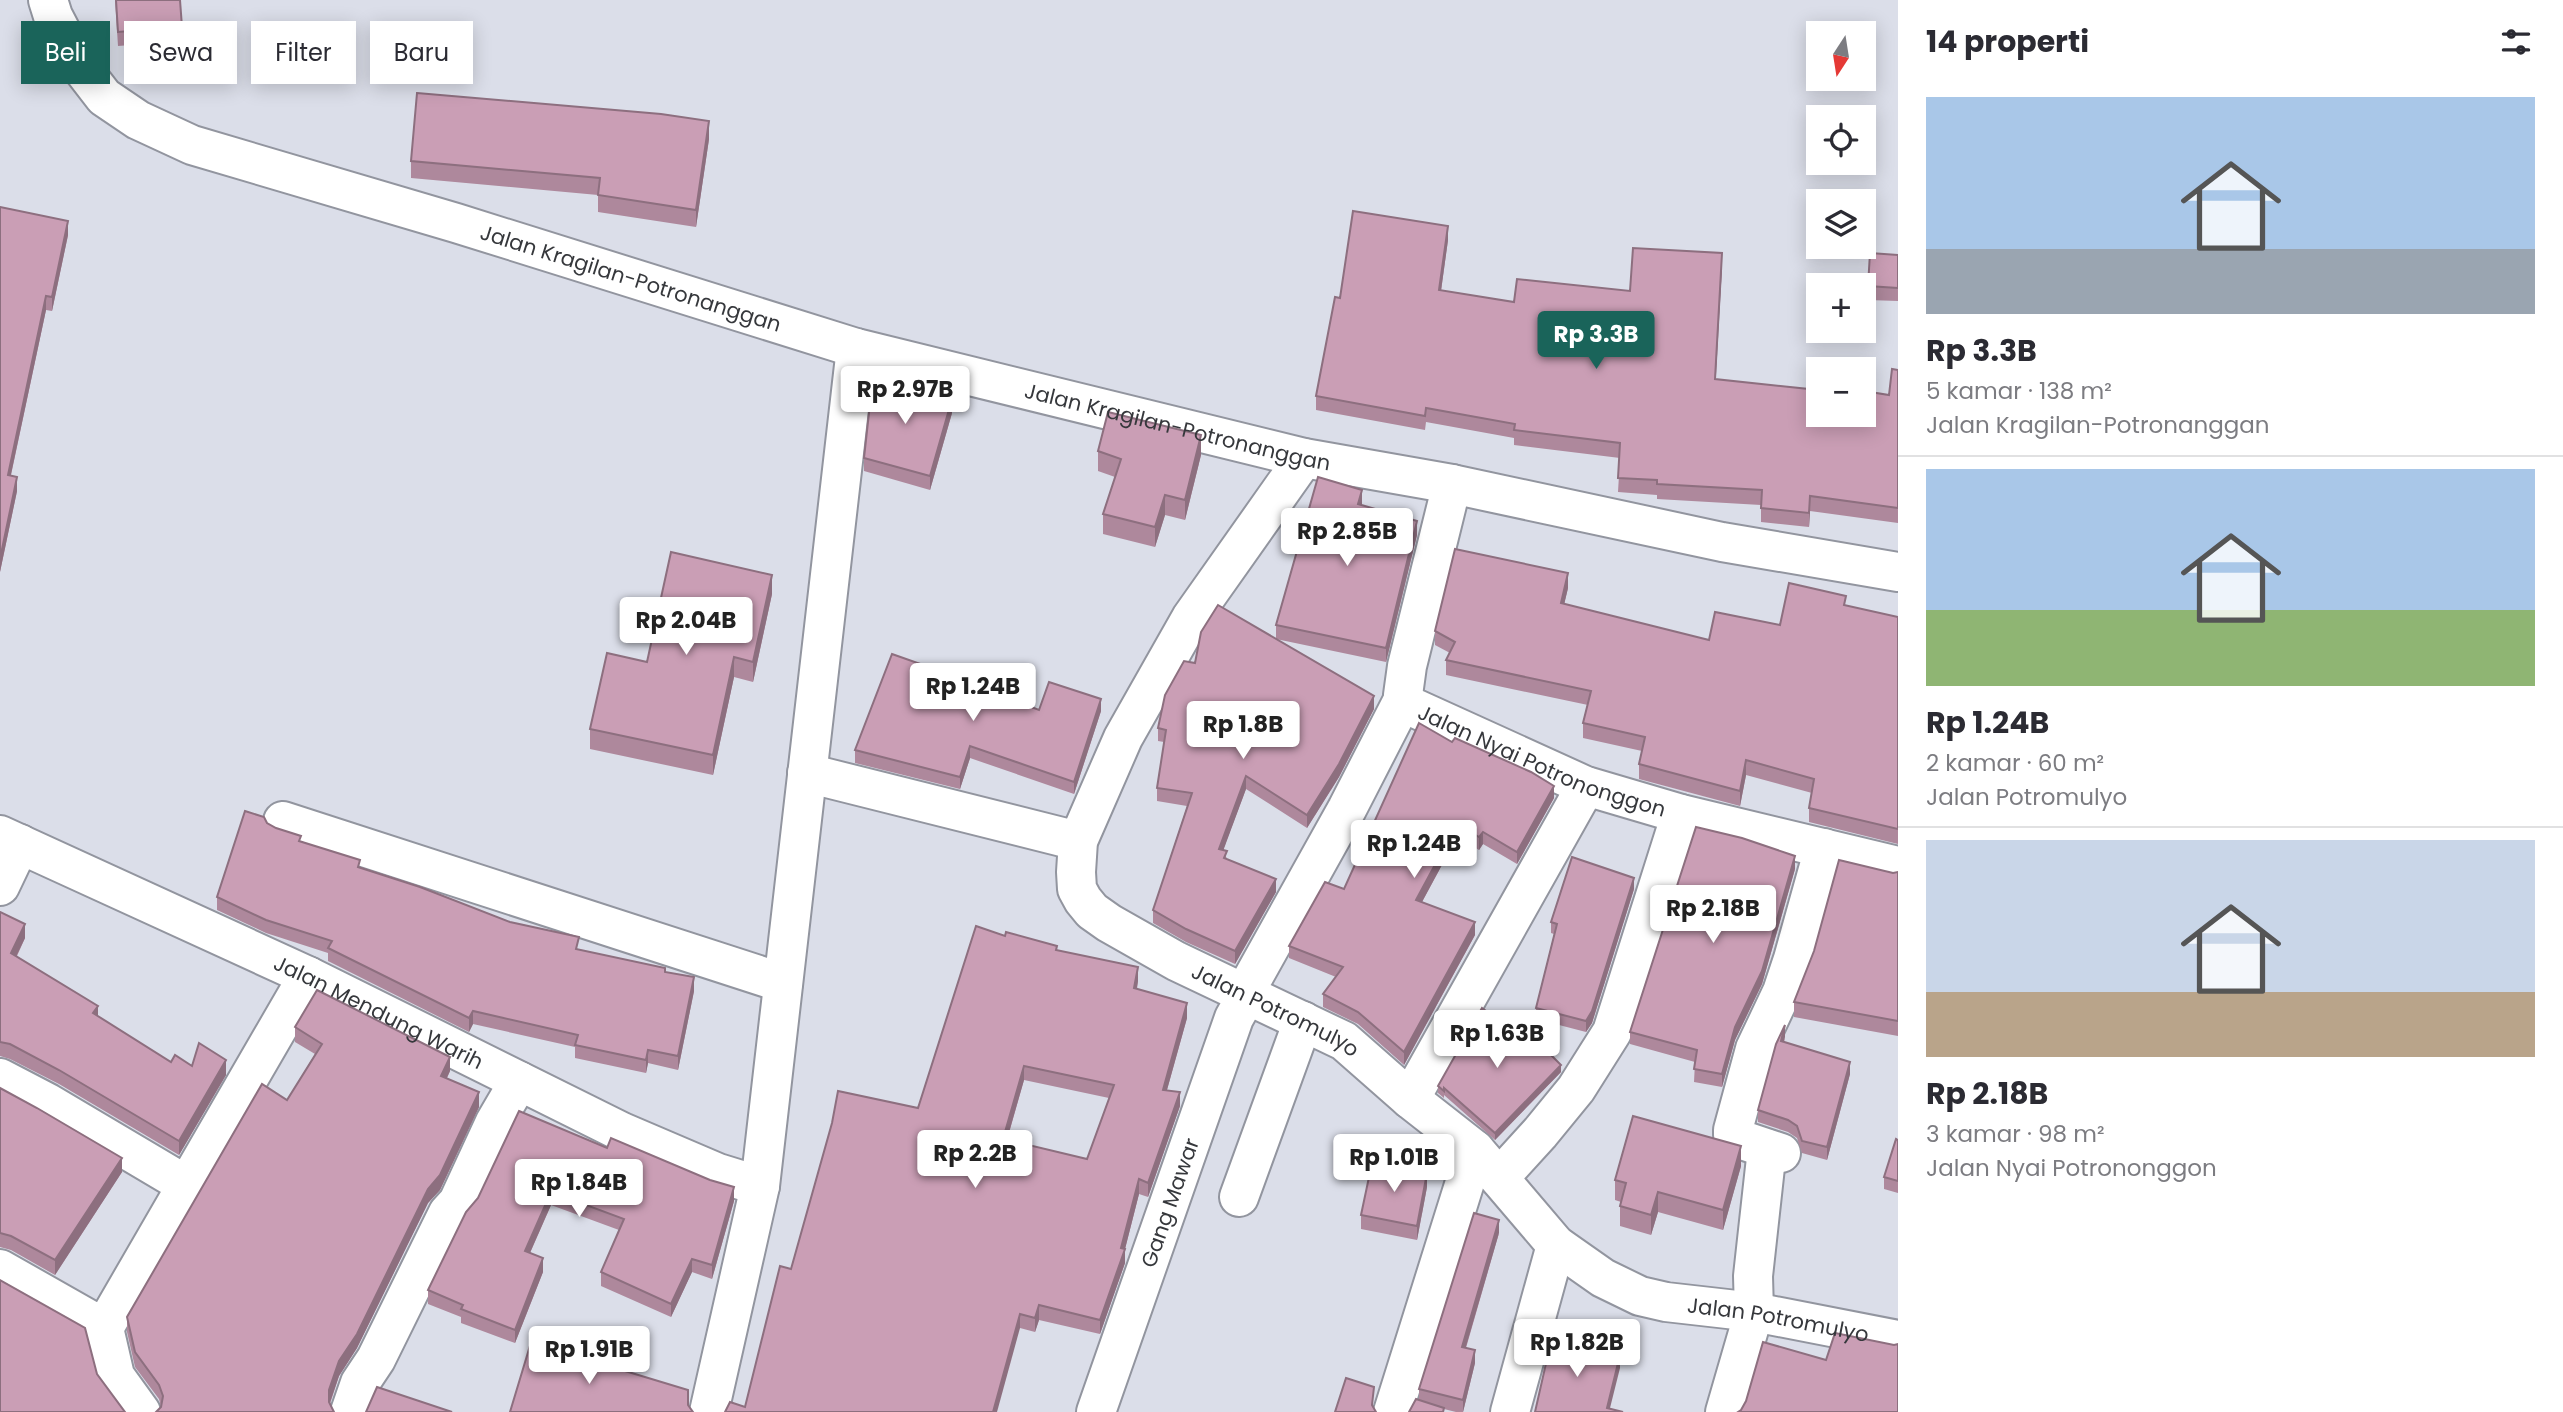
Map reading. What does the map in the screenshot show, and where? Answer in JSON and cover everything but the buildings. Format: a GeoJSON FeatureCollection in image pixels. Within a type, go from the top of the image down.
{"type":"FeatureCollection","features":[{"type":"Feature","properties":{"kind":"street","name":"Jalan Kragilan-Potronanggan"},"geometry":{"type":"LineString","coordinates":[[48,0],[53,16],[77,62],[104,97],[138,120],[192,145],[456,223],[856,348],[1304,458],[1452,484],[1722,541],[1898,572]]}},
{"type":"Feature","properties":{"kind":"street"},"geometry":{"type":"LineString","coordinates":[[709,1412],[760,1186],[856,348]]}},
{"type":"Feature","properties":{"kind":"street","name":"Jalan Potromulyo"},"geometry":{"type":"LineString","coordinates":[[1304,458],[1191,618],[1123,738],[1078,841],[1077,889],[1092,911],[1177,961],[1247,992],[1344,1041],[1410,1099],[1475,1150],[1556,1245],[1603,1278],[1640,1296],[1666,1302],[1754,1312],[1898,1340]]}},
{"type":"Feature","properties":{"kind":"street","name":"Jalan Nyai Potrononggon"},"geometry":{"type":"LineString","coordinates":[[1452,484],[1407,666],[1404,698],[1414,708],[1586,786],[1681,814],[1898,866]]}},
{"type":"Feature","properties":{"kind":"street","name":"Gang Mawar"},"geometry":{"type":"LineString","coordinates":[[1096,1412],[1234,1018],[1404,698]]}},
{"type":"Feature","properties":{"kind":"street"},"geometry":{"type":"LineString","coordinates":[[807,774],[1078,841]]}},
{"type":"Feature","properties":{"kind":"street"},"geometry":{"type":"LineString","coordinates":[[1410,1099],[1586,786]]}},
{"type":"Feature","properties":{"kind":"street"},"geometry":{"type":"LineString","coordinates":[[1499,1178],[1576,1089],[1612,1032],[1681,814]]}},
{"type":"Feature","properties":{"kind":"street"},"geometry":{"type":"LineString","coordinates":[[284,821],[783,983]]}},
{"type":"Feature","properties":{"kind":"street"},"geometry":{"type":"LineString","coordinates":[[0,886],[10,839]]}},
{"type":"Feature","properties":{"kind":"street","name":"Jalan Mendung Warih"},"geometry":{"type":"LineString","coordinates":[[10,839],[308,976],[634,1138],[718,1173],[760,1186]]}},
{"type":"Feature","properties":{"kind":"street"},"geometry":{"type":"LineString","coordinates":[[1725,1412],[1754,1312],[1754,1276],[1774,1151],[1737,1138],[1733,1135],[1733,1130],[1755,1049],[1782,992],[1793,959],[1824,848]]}},
{"type":"Feature","properties":{"kind":"street"},"geometry":{"type":"LineString","coordinates":[[140,1412],[115,1376],[104,1328],[308,976]]}},
{"type":"Feature","properties":{"kind":"street"},"geometry":{"type":"LineString","coordinates":[[1239,1198],[1303,1021]]}},
{"type":"Feature","properties":{"kind":"street"},"geometry":{"type":"LineString","coordinates":[[0,1078],[188,1185]]}},
{"type":"Feature","properties":{"kind":"street"},"geometry":{"type":"LineString","coordinates":[[350,1412],[360,1383],[376,1359],[448,1213],[457,1202],[495,1122],[519,1082]]}},
{"type":"Feature","properties":{"kind":"street"},"geometry":{"type":"LineString","coordinates":[[1393,1412],[1475,1150]]}},
{"type":"Feature","properties":{"kind":"street"},"geometry":{"type":"LineString","coordinates":[[1510,1412],[1556,1245]]}},
{"type":"Feature","properties":{"kind":"street"},"geometry":{"type":"LineString","coordinates":[[0,1269],[104,1328]]}}]}
